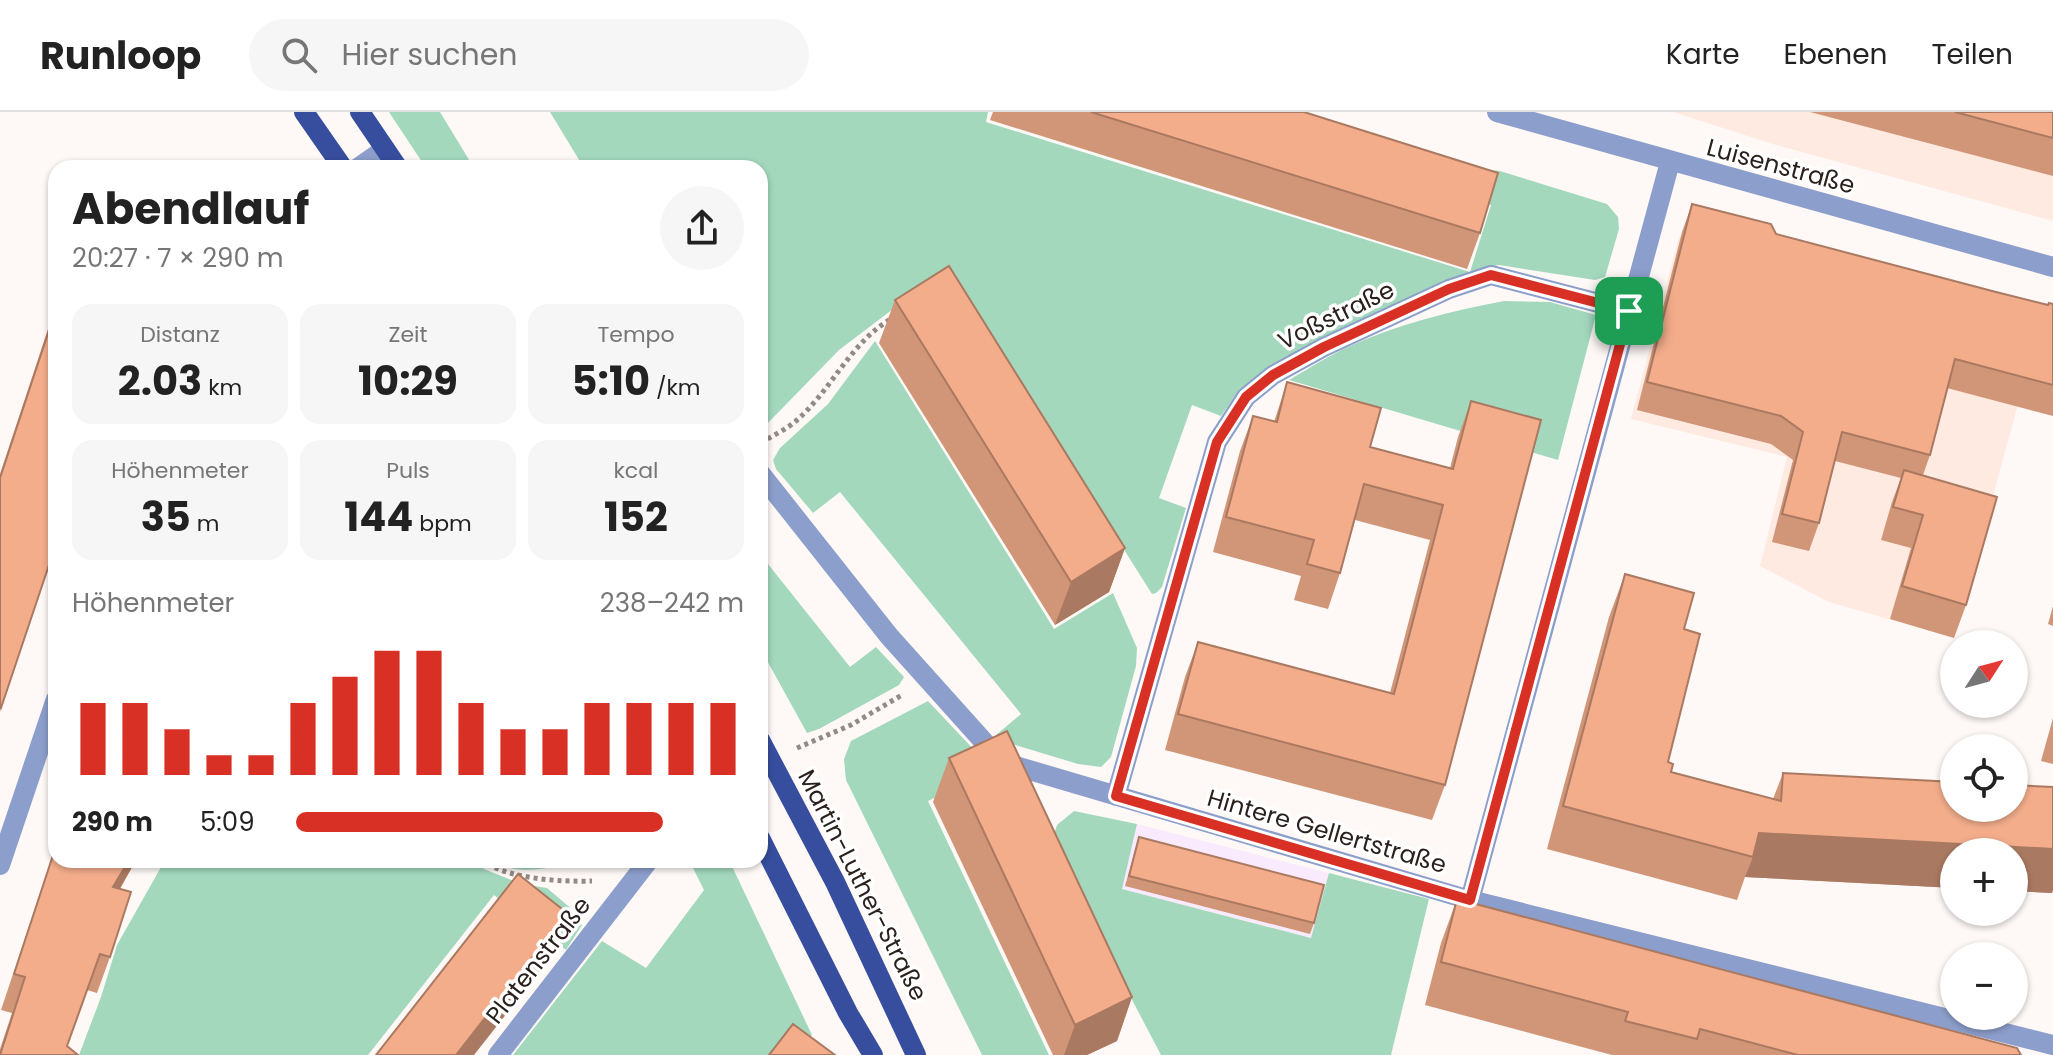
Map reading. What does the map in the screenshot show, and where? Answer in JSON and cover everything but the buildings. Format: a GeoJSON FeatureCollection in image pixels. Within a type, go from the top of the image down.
{"type":"FeatureCollection","features":[{"type":"Feature","properties":{"kind":"main road"},"geometry":{"type":"LineString","coordinates":[[304,112],[337,160]]}},
{"type":"Feature","properties":{"kind":"main road"},"geometry":{"type":"LineString","coordinates":[[360,112],[393,160]]}},
{"type":"Feature","properties":{"kind":"main road","name":"Martin-Luther-Straße"},"geometry":{"type":"LineString","coordinates":[[768,755],[835,882],[916,1055]]}},
{"type":"Feature","properties":{"kind":"main road"},"geometry":{"type":"LineString","coordinates":[[768,854],[848,1013],[873,1055]]}},
{"type":"Feature","properties":{"kind":"street","name":"Luisenstraße"},"geometry":{"type":"LineString","coordinates":[[1497,112],[2053,267]]}},
{"type":"Feature","properties":{"kind":"street"},"geometry":{"type":"LineString","coordinates":[[369,160],[385,149]]}},
{"type":"Feature","properties":{"kind":"street"},"geometry":{"type":"LineString","coordinates":[[1470,900],[1670,162]]}},
{"type":"Feature","properties":{"kind":"street","name":"Voßstraße"},"geometry":{"type":"LineString","coordinates":[[1116,796],[1217,442],[1246,397],[1273,375],[1324,347],[1449,289],[1491,275],[1629,311]]}},
{"type":"Feature","properties":{"kind":"street","name":"Hintere Gellertstraße"},"geometry":{"type":"LineString","coordinates":[[768,483],[927,680],[1002,762],[1470,900],[2053,1045]]}},
{"type":"Feature","properties":{"kind":"street"},"geometry":{"type":"LineString","coordinates":[[0,865],[48,723]]}},
{"type":"Feature","properties":{"kind":"street","name":"Platenstraße"},"geometry":{"type":"LineString","coordinates":[[498,1055],[643,868]]}},
{"type":"Feature","properties":{"kind":"path"},"geometry":{"type":"LineString","coordinates":[[768,438],[798,420],[848,358],[883,324],[896,316]]}},
{"type":"Feature","properties":{"kind":"path"},"geometry":{"type":"LineString","coordinates":[[771,760],[851,725],[927,680]]}},
{"type":"Feature","properties":{"kind":"path"},"geometry":{"type":"LineString","coordinates":[[492,868],[562,882],[594,881],[625,891]]}},
{"type":"Feature","properties":{"kind":"shaded area"},"geometry":{"type":"Polygon","coordinates":[[[1673,112],[2053,112],[2053,221],[1773,144],[1673,112]]]}},
{"type":"Feature","properties":{"kind":"shaded area"},"geometry":{"type":"Polygon","coordinates":[[[1692,226],[2040,324],[1956,630],[1940,630],[1940,634],[1829,602],[1760,566],[1787,457],[1631,419],[1679,237],[1692,226]]]}},
{"type":"Feature","properties":{"kind":"shaded area"},"geometry":{"type":"Polygon","coordinates":[[[1137,824],[1329,873],[1312,938],[1121,889],[1137,824]]]}},
{"type":"Feature","properties":{"kind":"green space"},"geometry":{"type":"Polygon","coordinates":[[[389,112],[440,112],[469,160],[421,160],[389,112]]]}},
{"type":"Feature","properties":{"kind":"green space"},"geometry":{"type":"Polygon","coordinates":[[[550,112],[988,112],[986,122],[1470,272],[1240,389],[1221,416],[1192,405],[1159,498],[1186,508],[1162,587],[1152,594],[966,299],[909,297],[839,350],[768,423],[768,160],[579,160],[550,112]]]}},
{"type":"Feature","properties":{"kind":"green space"},"geometry":{"type":"Polygon","coordinates":[[[1484,169],[1500,171],[1607,204],[1618,217],[1619,229],[1605,277],[1595,280],[1499,265],[1470,272],[1491,205],[1464,196],[1484,169]]]}},
{"type":"Feature","properties":{"kind":"green space"},"geometry":{"type":"Polygon","coordinates":[[[1504,301],[1550,302],[1596,315],[1558,460],[1289,380],[1341,351],[1405,325],[1504,301]]]}},
{"type":"Feature","properties":{"kind":"green space"},"geometry":{"type":"Polygon","coordinates":[[[875,341],[1054,629],[1113,593],[1137,648],[1136,666],[1111,757],[1101,767],[1078,764],[1002,741],[996,735],[1021,714],[840,492],[813,513],[776,469],[773,460],[780,448],[828,404],[875,341]]]}},
{"type":"Feature","properties":{"kind":"green space"},"geometry":{"type":"Polygon","coordinates":[[[768,564],[850,667],[876,647],[904,677],[899,685],[807,733],[768,662],[768,564]]]}},
{"type":"Feature","properties":{"kind":"green space"},"geometry":{"type":"Polygon","coordinates":[[[928,701],[993,770],[928,801],[1049,1055],[982,1055],[846,780],[844,759],[851,741],[928,701]]]}},
{"type":"Feature","properties":{"kind":"green space"},"geometry":{"type":"Polygon","coordinates":[[[1074,811],[1137,824],[1122,889],[1311,938],[1329,873],[1429,899],[1391,1055],[1161,1055],[1064,870],[1053,837],[1057,825],[1074,811]]]}},
{"type":"Feature","properties":{"kind":"green space"},"geometry":{"type":"Polygon","coordinates":[[[160,868],[483,868],[521,884],[547,888],[581,917],[582,925],[566,950],[494,895],[368,1055],[79,1055],[117,945],[160,868]]]}},
{"type":"Feature","properties":{"kind":"green space"},"geometry":{"type":"Polygon","coordinates":[[[511,868],[548,868],[525,870],[511,868]]]}},
{"type":"Feature","properties":{"kind":"green space"},"geometry":{"type":"Polygon","coordinates":[[[693,868],[733,868],[812,1035],[787,1055],[513,1055],[602,941],[646,968],[704,890],[693,868]]]}},
{"type":"Feature","properties":{"kind":"route"},"geometry":{"type":"LineString","coordinates":[[1491,275],[1629,311],[1470,900],[1116,796],[1217,442],[1246,397],[1273,375],[1324,347],[1449,289],[1491,275]]}}]}
